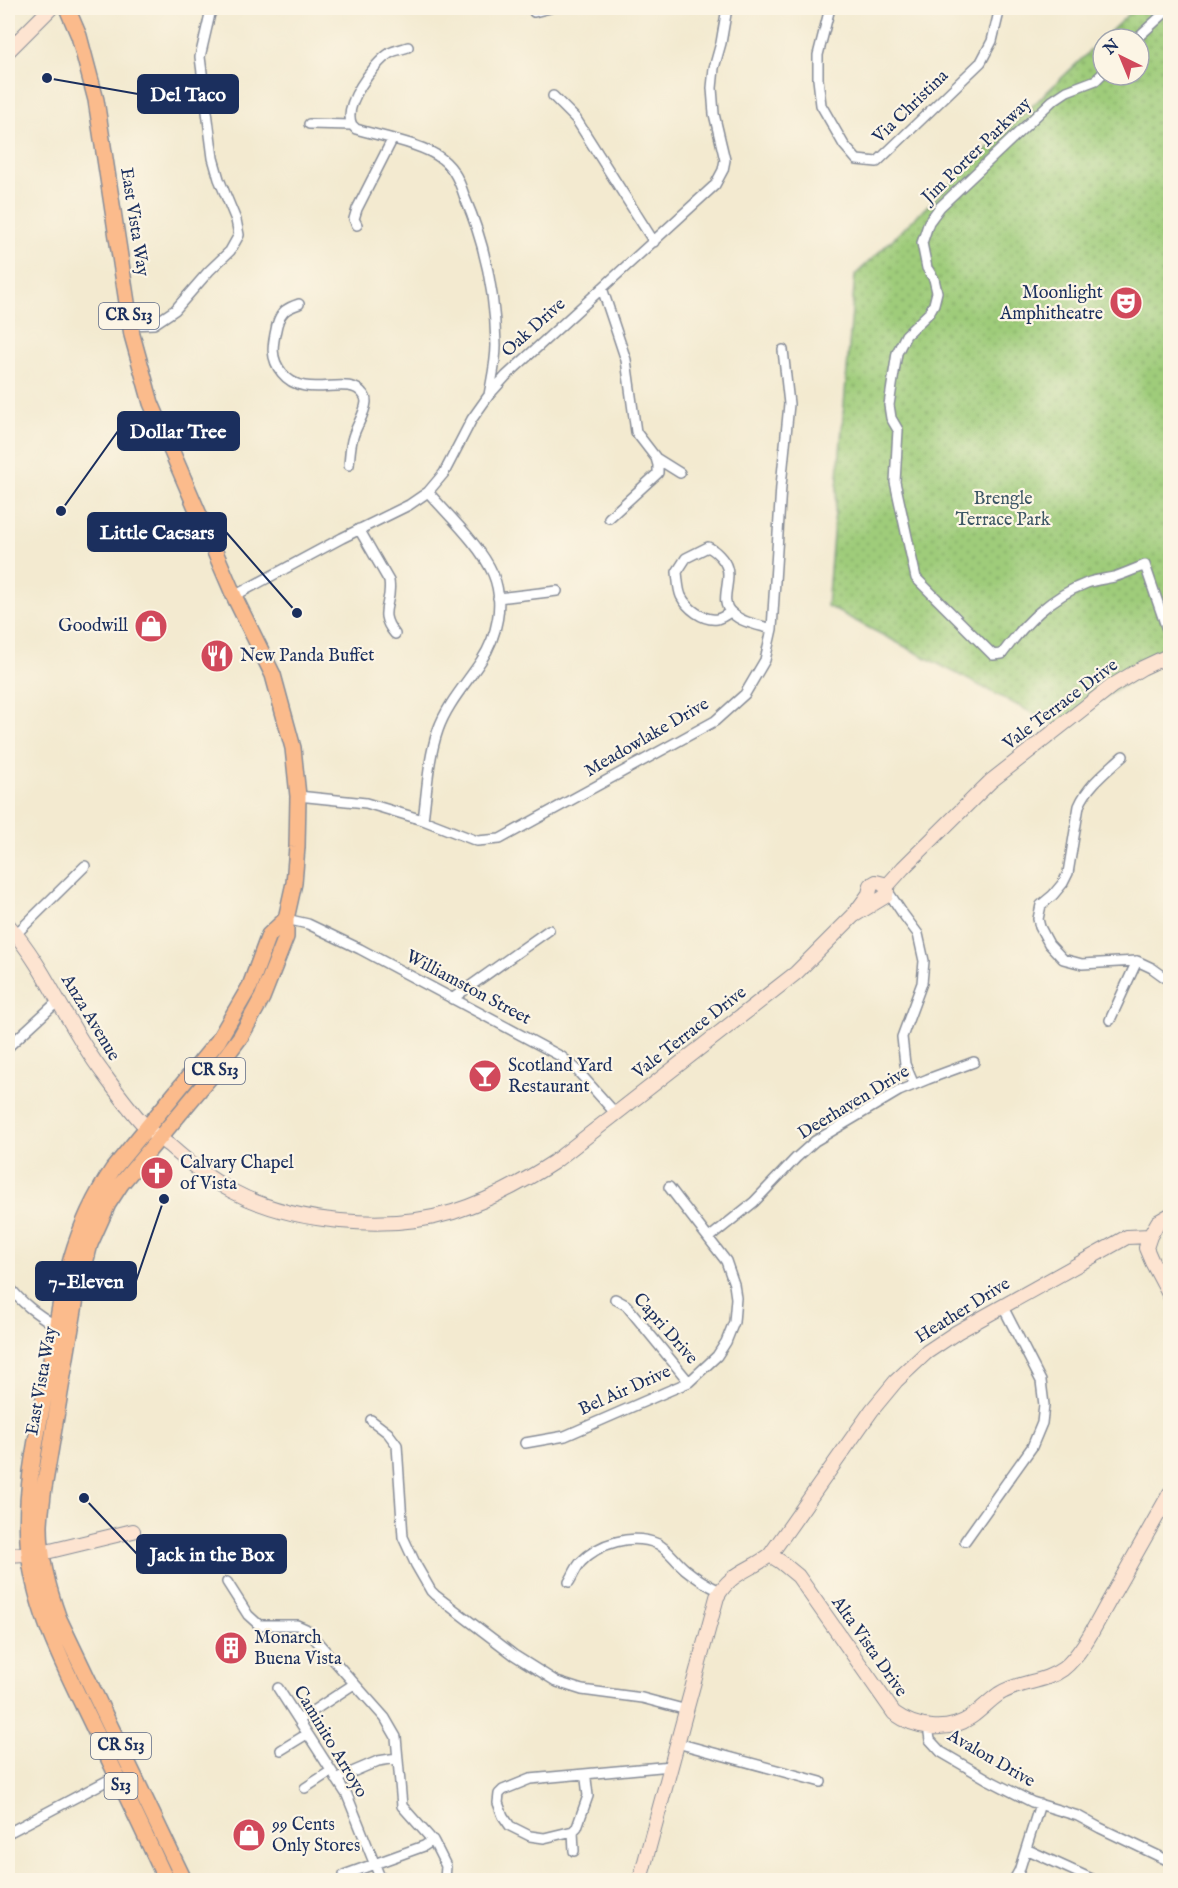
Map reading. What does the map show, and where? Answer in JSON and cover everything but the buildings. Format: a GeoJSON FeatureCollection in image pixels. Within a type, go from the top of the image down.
{"type":"FeatureCollection","features":[{"type":"Feature","properties":{"kind":"main road","name":"East Vista Way"},"geometry":{"type":"LineString","coordinates":[[67,8],[79,36],[96,100],[130,325],[151,403],[234,596],[273,675],[293,748],[298,796],[297,856],[286,919],[286,937],[262,998],[241,1036],[122,1184],[96,1228],[76,1298],[43,1494],[34,1586],[40,1608],[166,1881]]}},
{"type":"Feature","properties":{"kind":"main road","name":"East Vista Way"},"geometry":{"type":"LineString","coordinates":[[184,1881],[65,1633],[36,1554],[28,1541],[28,1508],[63,1287],[79,1232],[110,1173],[218,1041],[249,986],[269,935],[286,919]]}},
{"type":"Feature","properties":{"kind":"main road"},"geometry":{"type":"LineString","coordinates":[[63,1287],[66,1308],[59,1357],[61,1361],[66,1362]]}},
{"type":"Feature","properties":{"kind":"main road"},"geometry":{"type":"LineString","coordinates":[[91,1722],[98,1725],[104,1733],[121,1768],[123,1770],[132,1769]]}},
{"type":"Feature","properties":{"kind":"street"},"geometry":{"type":"LineString","coordinates":[[8,51],[51,8]]}},
{"type":"Feature","properties":{"kind":"street"},"geometry":{"type":"LineString","coordinates":[[130,325],[154,324],[175,310],[230,251],[239,235],[236,220],[213,158],[200,57],[210,14],[215,8]]}},
{"type":"Feature","properties":{"kind":"street"},"geometry":{"type":"LineString","coordinates":[[534,12],[550,8]]}},
{"type":"Feature","properties":{"kind":"street","name":"Oak Drive"},"geometry":{"type":"LineString","coordinates":[[234,596],[409,505],[428,492],[444,473],[472,419],[506,376],[715,185],[723,170],[725,160],[714,114],[712,88],[727,8]]}},
{"type":"Feature","properties":{"kind":"street","name":"Via Christina"},"geometry":{"type":"LineString","coordinates":[[830,8],[818,54],[821,105],[844,145],[857,160],[877,162],[981,62],[992,41],[1000,8]]}},
{"type":"Feature","properties":{"kind":"street"},"geometry":{"type":"LineString","coordinates":[[1149,27],[1170,8]]}},
{"type":"Feature","properties":{"kind":"street"},"geometry":{"type":"LineString","coordinates":[[408,47],[391,53],[371,70],[360,87],[350,113],[350,123],[356,129],[424,149],[442,159],[455,173],[472,212],[488,265],[496,347],[489,395]]}},
{"type":"Feature","properties":{"kind":"street","name":"Jim Porter Parkway"},"geometry":{"type":"LineString","coordinates":[[1091,82],[1067,91],[1052,101],[940,207],[929,222],[922,243],[927,268],[934,279],[937,292],[929,313],[906,335],[897,353],[889,405],[891,418],[898,430],[895,482],[916,578],[993,655],[1002,654],[1038,612],[1062,594],[1089,582],[1144,566],[1170,638]]}},
{"type":"Feature","properties":{"kind":"street"},"geometry":{"type":"LineString","coordinates":[[553,96],[576,119],[654,242]]}},
{"type":"Feature","properties":{"kind":"street"},"geometry":{"type":"LineString","coordinates":[[309,124],[352,125]]}},
{"type":"Feature","properties":{"kind":"street"},"geometry":{"type":"LineString","coordinates":[[357,225],[354,219],[357,209],[392,140]]}},
{"type":"Feature","properties":{"kind":"street"},"geometry":{"type":"LineString","coordinates":[[602,288],[626,360],[636,432],[656,458],[658,465],[658,473],[609,518]]}},
{"type":"Feature","properties":{"kind":"street"},"geometry":{"type":"LineString","coordinates":[[299,304],[286,309],[280,316],[272,353],[275,363],[293,383],[305,387],[343,385],[358,389],[365,395],[366,403],[352,439],[349,465]]}},
{"type":"Feature","properties":{"kind":"street","name":"Meadowlake Drive"},"geometry":{"type":"LineString","coordinates":[[298,796],[366,802],[423,820],[477,841],[500,839],[715,721],[745,694],[765,660],[772,629],[789,404],[783,350]]}},
{"type":"Feature","properties":{"kind":"street"},"geometry":{"type":"LineString","coordinates":[[656,458],[680,472]]}},
{"type":"Feature","properties":{"kind":"street"},"geometry":{"type":"LineString","coordinates":[[423,820],[431,760],[438,730],[452,702],[482,659],[495,633],[499,612],[494,576],[484,556],[428,492]]}},
{"type":"Feature","properties":{"kind":"street"},"geometry":{"type":"LineString","coordinates":[[359,529],[389,581],[390,588],[385,615],[387,624],[395,634]]}},
{"type":"Feature","properties":{"kind":"street"},"geometry":{"type":"LineString","coordinates":[[730,612],[719,619],[710,619],[697,614],[688,607],[681,596],[676,572],[686,558],[708,547],[715,550],[728,568],[726,605],[730,612],[741,620],[772,629]]}},
{"type":"Feature","properties":{"kind":"street"},"geometry":{"type":"LineString","coordinates":[[498,598],[556,591]]}},
{"type":"Feature","properties":{"kind":"street","name":"Vale Terrace Drive"},"geometry":{"type":"LineString","coordinates":[[146,1127],[193,1167],[233,1191],[268,1206],[310,1217],[359,1223],[386,1223],[452,1212],[498,1195],[554,1162],[796,973],[991,781],[1112,686],[1170,655]]}},
{"type":"Feature","properties":{"kind":"street"},"geometry":{"type":"LineString","coordinates":[[1123,756],[1091,786],[1083,798],[1079,806],[1068,873],[1064,883],[1041,905],[1038,919],[1049,944],[1064,959],[1082,964],[1137,961],[1170,981]]}},
{"type":"Feature","properties":{"kind":"street"},"geometry":{"type":"LineString","coordinates":[[12,930],[85,866]]}},
{"type":"Feature","properties":{"kind":"street"},"geometry":{"type":"LineString","coordinates":[[880,892],[903,914],[918,934],[924,961],[922,983],[902,1037],[905,1064],[914,1085]]}},
{"type":"Feature","properties":{"kind":"street","name":"Williamston Street"},"geometry":{"type":"LineString","coordinates":[[286,919],[308,924],[562,1057],[575,1068],[616,1114]]}},
{"type":"Feature","properties":{"kind":"street","name":"Anza Avenue"},"geometry":{"type":"LineString","coordinates":[[12,930],[39,966],[57,1002],[89,1054],[146,1127]]}},
{"type":"Feature","properties":{"kind":"street"},"geometry":{"type":"LineString","coordinates":[[452,999],[549,930]]}},
{"type":"Feature","properties":{"kind":"street"},"geometry":{"type":"LineString","coordinates":[[1110,1020],[1137,961]]}},
{"type":"Feature","properties":{"kind":"street"},"geometry":{"type":"LineString","coordinates":[[8,1047],[57,1002]]}},
{"type":"Feature","properties":{"kind":"street","name":"Deerhaven Drive"},"geometry":{"type":"LineString","coordinates":[[709,1238],[754,1202],[815,1141],[899,1091],[974,1062]]}},
{"type":"Feature","properties":{"kind":"street","name":"Bel Air Drive"},"geometry":{"type":"LineString","coordinates":[[525,1443],[565,1436],[689,1382],[717,1356],[726,1342],[734,1322],[735,1298],[734,1284],[726,1261],[669,1187]]}},
{"type":"Feature","properties":{"kind":"street"},"geometry":{"type":"LineString","coordinates":[[1170,1215],[1158,1222],[1146,1248],[1170,1296]]}},
{"type":"Feature","properties":{"kind":"street","name":"Heather Drive"},"geometry":{"type":"LineString","coordinates":[[770,1555],[872,1410],[896,1381],[927,1352],[957,1332],[1127,1237],[1150,1236]]}},
{"type":"Feature","properties":{"kind":"street"},"geometry":{"type":"LineString","coordinates":[[8,1285],[30,1309],[56,1326]]}},
{"type":"Feature","properties":{"kind":"street","name":"Capri Drive"},"geometry":{"type":"LineString","coordinates":[[615,1299],[626,1305],[689,1382]]}},
{"type":"Feature","properties":{"kind":"street"},"geometry":{"type":"LineString","coordinates":[[965,1541],[1032,1447],[1042,1423],[1044,1405],[1041,1381],[1003,1306]]}},
{"type":"Feature","properties":{"kind":"street"},"geometry":{"type":"LineString","coordinates":[[371,1420],[388,1433],[397,1445],[403,1537],[416,1565],[435,1595],[514,1655],[557,1682],[582,1690],[642,1698],[687,1710]]}},
{"type":"Feature","properties":{"kind":"street","name":"Alta Vista Drive"},"geometry":{"type":"LineString","coordinates":[[770,1555],[798,1576],[894,1713],[901,1718],[939,1728],[958,1724],[976,1714],[1002,1692],[1053,1675],[1069,1664],[1094,1628],[1170,1493]]}},
{"type":"Feature","properties":{"kind":"street"},"geometry":{"type":"LineString","coordinates":[[8,1555],[36,1554],[133,1531]]}},
{"type":"Feature","properties":{"kind":"street"},"geometry":{"type":"LineString","coordinates":[[569,1582],[580,1563],[595,1551],[606,1545],[640,1539],[658,1544],[706,1585],[720,1591]]}},
{"type":"Feature","properties":{"kind":"street"},"geometry":{"type":"LineString","coordinates":[[640,1881],[717,1597],[735,1574],[761,1562],[770,1555]]}},
{"type":"Feature","properties":{"kind":"street"},"geometry":{"type":"LineString","coordinates":[[227,1582],[248,1615],[259,1625],[297,1625],[306,1629],[385,1719],[396,1737],[402,1806],[433,1840],[446,1866],[445,1881]]}},
{"type":"Feature","properties":{"kind":"street"},"geometry":{"type":"LineString","coordinates":[[298,1720],[354,1684]]}},
{"type":"Feature","properties":{"kind":"street","name":"Caminito Arroyo"},"geometry":{"type":"LineString","coordinates":[[278,1688],[347,1795],[381,1881]]}},
{"type":"Feature","properties":{"kind":"street","name":"Avalon Drive"},"geometry":{"type":"LineString","coordinates":[[928,1726],[930,1740],[941,1752],[989,1780],[1040,1804],[1014,1881]]}},
{"type":"Feature","properties":{"kind":"street"},"geometry":{"type":"LineString","coordinates":[[281,1750],[307,1734]]}},
{"type":"Feature","properties":{"kind":"street"},"geometry":{"type":"LineString","coordinates":[[677,1743],[821,1782]]}},
{"type":"Feature","properties":{"kind":"street"},"geometry":{"type":"LineString","coordinates":[[305,1788],[333,1775],[378,1761],[397,1758]]}},
{"type":"Feature","properties":{"kind":"street"},"geometry":{"type":"LineString","coordinates":[[583,1775],[586,1779],[588,1796],[577,1827],[573,1831],[544,1838],[530,1836],[510,1826],[503,1816],[498,1803],[502,1790],[531,1779],[670,1766]]}},
{"type":"Feature","properties":{"kind":"street"},"geometry":{"type":"LineString","coordinates":[[8,1833],[116,1776]]}},
{"type":"Feature","properties":{"kind":"street"},"geometry":{"type":"LineString","coordinates":[[1040,1804],[1078,1816],[1167,1860]]}},
{"type":"Feature","properties":{"kind":"street"},"geometry":{"type":"LineString","coordinates":[[573,1831],[574,1851]]}},
{"type":"Feature","properties":{"kind":"street"},"geometry":{"type":"LineString","coordinates":[[344,1875],[424,1846],[433,1840]]}},
{"type":"Feature","properties":{"kind":"street"},"geometry":{"type":"LineString","coordinates":[[1026,1849],[1094,1881]]}},
{"type":"Feature","properties":{"kind":"green space","name":"Brengle Terrace Park"},"geometry":{"type":"Polygon","coordinates":[[[1135,8],[1170,8],[1170,655],[1059,727],[827,606],[855,275],[1091,50],[1091,87],[1151,87],[1151,27],[1115,27],[1135,8]]]}},
{"type":"Feature","properties":{"kind":"place","name":"Del Taco"},"geometry":{"type":"Point","coordinates":[47,78]}},
{"type":"Feature","properties":{"kind":"place","name":"Moonlight Amphitheatre"},"geometry":{"type":"Point","coordinates":[1126,303]}},
{"type":"Feature","properties":{"kind":"place","name":"Dollar Tree"},"geometry":{"type":"Point","coordinates":[61,511]}},
{"type":"Feature","properties":{"kind":"place","name":"Little Caesars"},"geometry":{"type":"Point","coordinates":[297,613]}},
{"type":"Feature","properties":{"kind":"place","name":"Goodwill"},"geometry":{"type":"Point","coordinates":[151,626]}},
{"type":"Feature","properties":{"kind":"place","name":"New Panda Buffet"},"geometry":{"type":"Point","coordinates":[217,656]}},
{"type":"Feature","properties":{"kind":"place","name":"Scotland Yard Restaurant"},"geometry":{"type":"Point","coordinates":[485,1076]}},
{"type":"Feature","properties":{"kind":"place","name":"Calvary Chapel of Vista"},"geometry":{"type":"Point","coordinates":[157,1173]}},
{"type":"Feature","properties":{"kind":"place","name":"7-Eleven"},"geometry":{"type":"Point","coordinates":[164,1199]}},
{"type":"Feature","properties":{"kind":"place","name":"Jack in the Box"},"geometry":{"type":"Point","coordinates":[84,1498]}},
{"type":"Feature","properties":{"kind":"place","name":"Monarch Buena Vista"},"geometry":{"type":"Point","coordinates":[231,1648]}},
{"type":"Feature","properties":{"kind":"place","name":"99 Cents Only Stores"},"geometry":{"type":"Point","coordinates":[249,1835]}}]}
